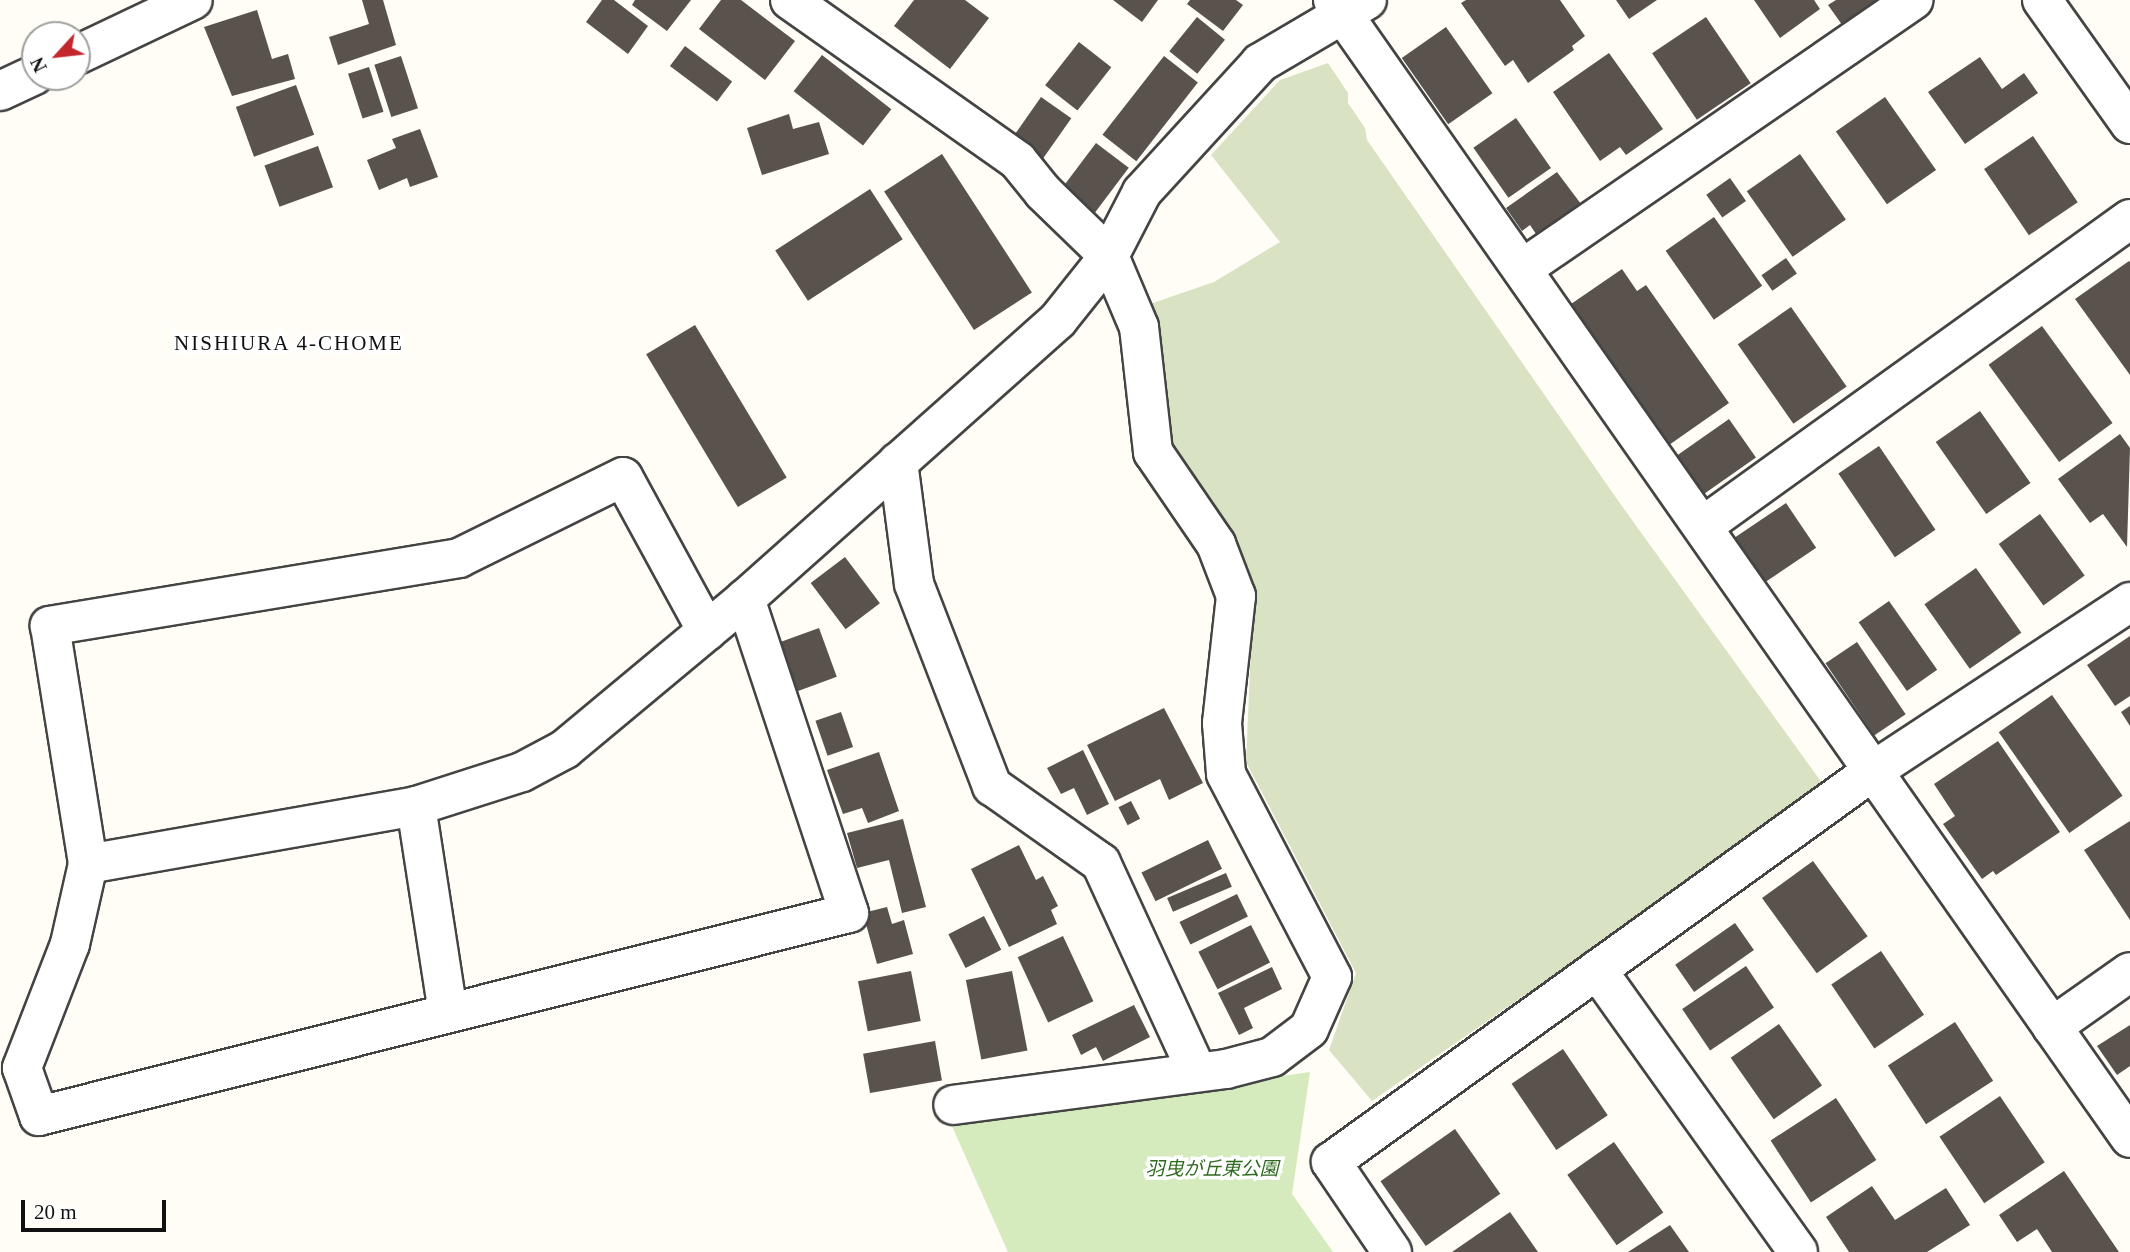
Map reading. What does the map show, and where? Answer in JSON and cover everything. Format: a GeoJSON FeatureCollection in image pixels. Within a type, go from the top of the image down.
{"type":"FeatureCollection","features":[{"type":"Feature","properties":{"kind":"street"},"geometry":{"type":"LineString","coordinates":[[91,48],[193,0]]}},
{"type":"Feature","properties":{"kind":"street"},"geometry":{"type":"LineString","coordinates":[[790,0],[1018,161],[1043,192],[1109,256],[1139,327],[1153,452],[1216,544],[1236,596],[1222,723],[1226,774],[1332,977],[1309,1029],[1272,1057],[1197,1072],[953,1105]]}},
{"type":"Feature","properties":{"kind":"street"},"geometry":{"type":"LineString","coordinates":[[1522,270],[1913,0]]}},
{"type":"Feature","properties":{"kind":"street"},"geometry":{"type":"LineString","coordinates":[[2042,0],[2130,124]]}},
{"type":"Feature","properties":{"kind":"street"},"geometry":{"type":"LineString","coordinates":[[88,864],[416,806],[522,772],[565,749],[745,599],[1058,320],[1109,256],[1142,192],[1260,63],[1348,5],[1522,270],[2130,1138]]}},
{"type":"Feature","properties":{"kind":"street"},"geometry":{"type":"LineString","coordinates":[[0,91],[21,81]]}},
{"type":"Feature","properties":{"kind":"street"},"geometry":{"type":"LineString","coordinates":[[1703,526],[2130,219]]}},
{"type":"Feature","properties":{"kind":"street"},"geometry":{"type":"LineString","coordinates":[[898,462],[914,584],[992,786],[1101,863],[1197,1072]]}},
{"type":"Feature","properties":{"kind":"street"},"geometry":{"type":"LineString","coordinates":[[707,631],[623,477],[459,558],[50,626],[88,864],[70,944],[22,1068],[39,1116],[849,913],[745,599]]}},
{"type":"Feature","properties":{"kind":"street"},"geometry":{"type":"LineString","coordinates":[[1392,1252],[1331,1162],[1873,771],[2130,601]]}},
{"type":"Feature","properties":{"kind":"street"},"geometry":{"type":"LineString","coordinates":[[416,806],[448,1013]]}},
{"type":"Feature","properties":{"kind":"street"},"geometry":{"type":"LineString","coordinates":[[1597,970],[1798,1252]]}},
{"type":"Feature","properties":{"kind":"street"},"geometry":{"type":"LineString","coordinates":[[2052,1027],[2130,972]]}},
{"type":"Feature","properties":{"kind":"green space"},"geometry":{"type":"Polygon","coordinates":[[[1328,63],[1348,93],[1348,103],[1365,128],[1367,140],[1624,509],[1825,787],[1372,1101],[1329,1050],[1356,973],[1246,762],[1253,600],[1166,448],[1150,304],[1214,282],[1280,242],[1211,155],[1280,80],[1328,63]]]}},
{"type":"Feature","properties":{"kind":"green space","name":"羽曳が丘東公園"},"geometry":{"type":"Polygon","coordinates":[[[1310,1072],[1292,1194],[1333,1252],[1008,1252],[951,1124],[1310,1072]]]}},
{"type":"Feature","properties":{"kind":"building"},"geometry":{"type":"Polygon","coordinates":[[[362,0],[383,0],[396,45],[338,65],[329,37],[369,24],[362,0]]]}},
{"type":"Feature","properties":{"kind":"building"},"geometry":{"type":"Polygon","coordinates":[[[602,0],[614,0],[648,26],[628,54],[586,22],[602,0]]]}},
{"type":"Feature","properties":{"kind":"building"},"geometry":{"type":"Polygon","coordinates":[[[635,0],[691,0],[667,31],[632,5],[635,0]]]}},
{"type":"Feature","properties":{"kind":"building"},"geometry":{"type":"Polygon","coordinates":[[[721,0],[741,0],[795,41],[765,80],[699,29],[721,0]]]}},
{"type":"Feature","properties":{"kind":"building"},"geometry":{"type":"Polygon","coordinates":[[[914,0],[965,0],[989,18],[950,69],[894,26],[914,0]]]}},
{"type":"Feature","properties":{"kind":"building"},"geometry":{"type":"Polygon","coordinates":[[[1113,0],[1158,0],[1142,22],[1113,0]]]}},
{"type":"Feature","properties":{"kind":"building"},"geometry":{"type":"Polygon","coordinates":[[[1190,0],[1236,0],[1243,5],[1223,31],[1187,4],[1190,0]]]}},
{"type":"Feature","properties":{"kind":"building"},"geometry":{"type":"Polygon","coordinates":[[[1466,0],[1560,0],[1585,36],[1572,46],[1574,50],[1528,83],[1513,60],[1505,66],[1461,3],[1466,0]]]}},
{"type":"Feature","properties":{"kind":"building"},"geometry":{"type":"Polygon","coordinates":[[[1616,0],[1657,0],[1629,19],[1616,0]]]}},
{"type":"Feature","properties":{"kind":"building"},"geometry":{"type":"Polygon","coordinates":[[[1754,0],[1814,0],[1820,9],[1780,38],[1754,0]]]}},
{"type":"Feature","properties":{"kind":"building"},"geometry":{"type":"Polygon","coordinates":[[[1836,0],[1876,0],[1880,7],[1845,29],[1828,5],[1836,0]]]}},
{"type":"Feature","properties":{"kind":"building"},"geometry":{"type":"Polygon","coordinates":[[[257,10],[272,59],[288,54],[295,79],[232,96],[204,27],[257,10]]]}},
{"type":"Feature","properties":{"kind":"building"},"geometry":{"type":"Polygon","coordinates":[[[1197,17],[1225,40],[1197,74],[1169,51],[1197,17]]]}},
{"type":"Feature","properties":{"kind":"building"},"geometry":{"type":"Polygon","coordinates":[[[1706,17],[1751,83],[1697,120],[1652,53],[1706,17]]]}},
{"type":"Feature","properties":{"kind":"building"},"geometry":{"type":"Polygon","coordinates":[[[1446,27],[1492,93],[1448,124],[1402,58],[1446,27]]]}},
{"type":"Feature","properties":{"kind":"building"},"geometry":{"type":"Polygon","coordinates":[[[1079,42],[1111,67],[1077,111],[1045,85],[1079,42]]]}},
{"type":"Feature","properties":{"kind":"building"},"geometry":{"type":"Polygon","coordinates":[[[685,46],[732,82],[717,101],[670,66],[685,46]]]}},
{"type":"Feature","properties":{"kind":"building"},"geometry":{"type":"Polygon","coordinates":[[[1609,53],[1663,129],[1626,155],[1620,147],[1600,161],[1553,92],[1609,53]]]}},
{"type":"Feature","properties":{"kind":"building"},"geometry":{"type":"Polygon","coordinates":[[[822,55],[891,109],[863,145],[794,91],[822,55]]]}},
{"type":"Feature","properties":{"kind":"building"},"geometry":{"type":"Polygon","coordinates":[[[401,56],[418,108],[391,117],[374,65],[401,56]]]}},
{"type":"Feature","properties":{"kind":"building"},"geometry":{"type":"Polygon","coordinates":[[[1164,56],[1198,82],[1136,161],[1102,135],[1164,56]]]}},
{"type":"Feature","properties":{"kind":"building"},"geometry":{"type":"Polygon","coordinates":[[[1980,57],[2002,89],[2024,73],[2038,93],[1965,144],[1928,92],[1980,57]]]}},
{"type":"Feature","properties":{"kind":"building"},"geometry":{"type":"Polygon","coordinates":[[[369,67],[384,112],[363,118],[348,74],[369,67]]]}},
{"type":"Feature","properties":{"kind":"building"},"geometry":{"type":"Polygon","coordinates":[[[296,85],[314,135],[254,157],[236,107],[296,85]]]}},
{"type":"Feature","properties":{"kind":"building"},"geometry":{"type":"Polygon","coordinates":[[[1041,97],[1071,118],[1043,158],[1013,137],[1041,97]]]}},
{"type":"Feature","properties":{"kind":"building"},"geometry":{"type":"Polygon","coordinates":[[[1885,97],[1936,170],[1887,204],[1836,131],[1885,97]]]}},
{"type":"Feature","properties":{"kind":"building"},"geometry":{"type":"Polygon","coordinates":[[[789,114],[793,129],[819,122],[829,154],[762,175],[747,128],[789,114]]]}},
{"type":"Feature","properties":{"kind":"building"},"geometry":{"type":"Polygon","coordinates":[[[1516,118],[1551,168],[1508,198],[1473,148],[1516,118]]]}},
{"type":"Feature","properties":{"kind":"building"},"geometry":{"type":"Polygon","coordinates":[[[420,129],[438,177],[410,187],[407,178],[379,190],[367,160],[396,148],[392,139],[420,129]]]}},
{"type":"Feature","properties":{"kind":"building"},"geometry":{"type":"Polygon","coordinates":[[[2033,136],[2078,202],[2029,235],[1984,169],[2033,136]]]}},
{"type":"Feature","properties":{"kind":"building"},"geometry":{"type":"Polygon","coordinates":[[[1096,143],[1129,168],[1095,212],[1062,188],[1096,143]]]}},
{"type":"Feature","properties":{"kind":"building"},"geometry":{"type":"Polygon","coordinates":[[[318,146],[333,187],[279,207],[264,165],[318,146]]]}},
{"type":"Feature","properties":{"kind":"building"},"geometry":{"type":"Polygon","coordinates":[[[942,154],[1032,292],[974,330],[884,192],[942,154]]]}},
{"type":"Feature","properties":{"kind":"building"},"geometry":{"type":"Polygon","coordinates":[[[1800,154],[1846,220],[1793,257],[1747,191],[1800,154]]]}},
{"type":"Feature","properties":{"kind":"building"},"geometry":{"type":"Polygon","coordinates":[[[1557,172],[1587,212],[1542,243],[1530,225],[1522,231],[1506,208],[1557,172]]]}},
{"type":"Feature","properties":{"kind":"building"},"geometry":{"type":"Polygon","coordinates":[[[1730,178],[1746,201],[1722,218],[1706,195],[1730,178]]]}},
{"type":"Feature","properties":{"kind":"building"},"geometry":{"type":"Polygon","coordinates":[[[870,189],[903,239],[808,301],[775,251],[870,189]]]}},
{"type":"Feature","properties":{"kind":"building"},"geometry":{"type":"Polygon","coordinates":[[[1714,217],[1762,286],[1714,320],[1666,251],[1714,217]]]}},
{"type":"Feature","properties":{"kind":"building"},"geometry":{"type":"Polygon","coordinates":[[[1786,258],[1797,274],[1772,291],[1761,275],[1786,258]]]}},
{"type":"Feature","properties":{"kind":"building"},"geometry":{"type":"Polygon","coordinates":[[[2130,262],[2130,375],[2075,299],[2130,262]]]}},
{"type":"Feature","properties":{"kind":"building"},"geometry":{"type":"Polygon","coordinates":[[[1622,269],[1637,291],[1646,285],[1729,403],[1669,445],[1571,304],[1622,269]]]}},
{"type":"Feature","properties":{"kind":"building"},"geometry":{"type":"Polygon","coordinates":[[[1791,307],[1847,386],[1793,424],[1738,344],[1791,307]]]}},
{"type":"Feature","properties":{"kind":"building"},"geometry":{"type":"Polygon","coordinates":[[[695,325],[787,478],[738,507],[646,354],[695,325]]]}},
{"type":"Feature","properties":{"kind":"building"},"geometry":{"type":"Polygon","coordinates":[[[2042,326],[2113,423],[2059,462],[1989,365],[2042,326]]]}},
{"type":"Feature","properties":{"kind":"building"},"geometry":{"type":"Polygon","coordinates":[[[1980,411],[2030,483],[1986,514],[1936,442],[1980,411]]]}},
{"type":"Feature","properties":{"kind":"building"},"geometry":{"type":"Polygon","coordinates":[[[1729,419],[1756,458],[1701,496],[1674,457],[1729,419]]]}},
{"type":"Feature","properties":{"kind":"building"},"geometry":{"type":"Polygon","coordinates":[[[2120,434],[2130,448],[2127,547],[2103,514],[2090,523],[2058,479],[2120,434]]]}},
{"type":"Feature","properties":{"kind":"building"},"geometry":{"type":"Polygon","coordinates":[[[1879,446],[1935,530],[1895,557],[1838,473],[1879,446]]]}},
{"type":"Feature","properties":{"kind":"building"},"geometry":{"type":"Polygon","coordinates":[[[1786,503],[1816,548],[1763,584],[1733,539],[1786,503]]]}},
{"type":"Feature","properties":{"kind":"building"},"geometry":{"type":"Polygon","coordinates":[[[2040,514],[2085,575],[2043,605],[1999,544],[2040,514]]]}},
{"type":"Feature","properties":{"kind":"building"},"geometry":{"type":"Polygon","coordinates":[[[845,557],[880,603],[846,629],[811,583],[845,557]]]}},
{"type":"Feature","properties":{"kind":"building"},"geometry":{"type":"Polygon","coordinates":[[[1976,568],[2021,633],[1970,669],[1924,604],[1976,568]]]}},
{"type":"Feature","properties":{"kind":"building"},"geometry":{"type":"Polygon","coordinates":[[[1889,601],[1937,670],[1907,691],[1859,622],[1889,601]]]}},
{"type":"Feature","properties":{"kind":"building"},"geometry":{"type":"Polygon","coordinates":[[[819,628],[837,677],[795,692],[778,643],[819,628]]]}},
{"type":"Feature","properties":{"kind":"building"},"geometry":{"type":"Polygon","coordinates":[[[2130,636],[2130,696],[2115,706],[2087,665],[2130,636]]]}},
{"type":"Feature","properties":{"kind":"building"},"geometry":{"type":"Polygon","coordinates":[[[1857,642],[1906,714],[1874,735],[1825,663],[1857,642]]]}},
{"type":"Feature","properties":{"kind":"building"},"geometry":{"type":"Polygon","coordinates":[[[2052,695],[2123,796],[2069,833],[1999,732],[2052,695]]]}},
{"type":"Feature","properties":{"kind":"building"},"geometry":{"type":"Polygon","coordinates":[[[2130,706],[2130,726],[2121,712],[2130,706]]]}},
{"type":"Feature","properties":{"kind":"building"},"geometry":{"type":"Polygon","coordinates":[[[1164,708],[1203,783],[1169,800],[1160,779],[1115,801],[1087,745],[1164,708]]]}},
{"type":"Feature","properties":{"kind":"building"},"geometry":{"type":"Polygon","coordinates":[[[841,712],[853,747],[828,756],[815,721],[841,712]]]}},
{"type":"Feature","properties":{"kind":"building"},"geometry":{"type":"Polygon","coordinates":[[[1998,741],[2060,832],[1996,875],[1993,871],[1982,879],[1943,824],[1955,816],[1934,784],[1998,741]]]}},
{"type":"Feature","properties":{"kind":"building"},"geometry":{"type":"Polygon","coordinates":[[[1083,750],[1109,804],[1087,815],[1074,788],[1061,794],[1047,768],[1083,750]]]}},
{"type":"Feature","properties":{"kind":"building"},"geometry":{"type":"Polygon","coordinates":[[[879,752],[899,811],[868,823],[862,808],[843,814],[827,770],[879,752]]]}},
{"type":"Feature","properties":{"kind":"building"},"geometry":{"type":"Polygon","coordinates":[[[1131,801],[1140,819],[1128,825],[1119,807],[1131,801]]]}},
{"type":"Feature","properties":{"kind":"building"},"geometry":{"type":"Polygon","coordinates":[[[903,819],[926,907],[902,913],[889,860],[857,868],[847,833],[903,819]]]}},
{"type":"Feature","properties":{"kind":"building"},"geometry":{"type":"Polygon","coordinates":[[[2130,821],[2130,920],[2084,850],[2130,821]]]}},
{"type":"Feature","properties":{"kind":"building"},"geometry":{"type":"Polygon","coordinates":[[[1208,840],[1222,869],[1156,901],[1141,872],[1208,840]]]}},
{"type":"Feature","properties":{"kind":"building"},"geometry":{"type":"Polygon","coordinates":[[[1019,845],[1036,880],[1043,876],[1058,906],[1051,910],[1057,924],[1009,947],[971,869],[1019,845]]]}},
{"type":"Feature","properties":{"kind":"building"},"geometry":{"type":"Polygon","coordinates":[[[1813,861],[1868,936],[1817,973],[1762,898],[1813,861]]]}},
{"type":"Feature","properties":{"kind":"building"},"geometry":{"type":"Polygon","coordinates":[[[1226,873],[1232,887],[1173,912],[1167,898],[1226,873]]]}},
{"type":"Feature","properties":{"kind":"building"},"geometry":{"type":"Polygon","coordinates":[[[1237,894],[1248,916],[1190,945],[1179,922],[1237,894]]]}},
{"type":"Feature","properties":{"kind":"building"},"geometry":{"type":"Polygon","coordinates":[[[887,907],[892,924],[904,920],[913,954],[877,964],[863,913],[887,907]]]}},
{"type":"Feature","properties":{"kind":"building"},"geometry":{"type":"Polygon","coordinates":[[[984,916],[1001,950],[966,968],[948,934],[984,916]]]}},
{"type":"Feature","properties":{"kind":"building"},"geometry":{"type":"Polygon","coordinates":[[[1735,923],[1754,950],[1694,992],[1675,965],[1735,923]]]}},
{"type":"Feature","properties":{"kind":"building"},"geometry":{"type":"Polygon","coordinates":[[[1251,925],[1270,962],[1217,989],[1198,952],[1251,925]]]}},
{"type":"Feature","properties":{"kind":"building"},"geometry":{"type":"Polygon","coordinates":[[[1063,936],[1093,1001],[1048,1022],[1018,957],[1063,936]]]}},
{"type":"Feature","properties":{"kind":"building"},"geometry":{"type":"Polygon","coordinates":[[[1881,951],[1924,1015],[1874,1048],[1831,985],[1881,951]]]}},
{"type":"Feature","properties":{"kind":"building"},"geometry":{"type":"Polygon","coordinates":[[[1746,966],[1774,1007],[1710,1051],[1682,1009],[1746,966]]]}},
{"type":"Feature","properties":{"kind":"building"},"geometry":{"type":"Polygon","coordinates":[[[1272,967],[1282,989],[1244,1008],[1253,1028],[1239,1035],[1218,993],[1272,967]]]}},
{"type":"Feature","properties":{"kind":"building"},"geometry":{"type":"Polygon","coordinates":[[[911,971],[921,1021],[868,1031],[858,981],[911,971]]]}},
{"type":"Feature","properties":{"kind":"building"},"geometry":{"type":"Polygon","coordinates":[[[1012,971],[1027,1051],[981,1059],[966,980],[1012,971]]]}},
{"type":"Feature","properties":{"kind":"building"},"geometry":{"type":"Polygon","coordinates":[[[1134,1005],[1150,1037],[1103,1061],[1096,1047],[1081,1055],[1072,1035],[1134,1005]]]}},
{"type":"Feature","properties":{"kind":"building"},"geometry":{"type":"Polygon","coordinates":[[[1955,1022],[1993,1081],[1926,1124],[1888,1066],[1955,1022]]]}},
{"type":"Feature","properties":{"kind":"building"},"geometry":{"type":"Polygon","coordinates":[[[1779,1024],[1822,1085],[1774,1119],[1731,1058],[1779,1024]]]}},
{"type":"Feature","properties":{"kind":"building"},"geometry":{"type":"Polygon","coordinates":[[[2130,1025],[2130,1066],[2117,1075],[2097,1046],[2130,1025]]]}},
{"type":"Feature","properties":{"kind":"building"},"geometry":{"type":"Polygon","coordinates":[[[935,1041],[942,1080],[870,1093],[863,1054],[935,1041]]]}},
{"type":"Feature","properties":{"kind":"building"},"geometry":{"type":"Polygon","coordinates":[[[1563,1049],[1608,1115],[1556,1150],[1512,1084],[1563,1049]]]}},
{"type":"Feature","properties":{"kind":"building"},"geometry":{"type":"Polygon","coordinates":[[[2000,1096],[2045,1162],[1984,1203],[1939,1137],[2000,1096]]]}},
{"type":"Feature","properties":{"kind":"building"},"geometry":{"type":"Polygon","coordinates":[[[1836,1098],[1876,1160],[1811,1203],[1771,1140],[1836,1098]]]}},
{"type":"Feature","properties":{"kind":"building"},"geometry":{"type":"Polygon","coordinates":[[[1455,1129],[1500,1194],[1426,1246],[1380,1181],[1455,1129]]]}},
{"type":"Feature","properties":{"kind":"building"},"geometry":{"type":"Polygon","coordinates":[[[1614,1142],[1663,1212],[1617,1245],[1567,1175],[1614,1142]]]}},
{"type":"Feature","properties":{"kind":"building"},"geometry":{"type":"Polygon","coordinates":[[[2064,1171],[2119,1252],[2052,1252],[2037,1229],[2017,1242],[1999,1215],[2064,1171]]]}},
{"type":"Feature","properties":{"kind":"building"},"geometry":{"type":"Polygon","coordinates":[[[1872,1186],[1895,1220],[1946,1188],[1970,1225],[1927,1252],[1849,1252],[1826,1217],[1872,1186]]]}},
{"type":"Feature","properties":{"kind":"building"},"geometry":{"type":"Polygon","coordinates":[[[1510,1212],[1538,1252],[1452,1252],[1510,1212]]]}},
{"type":"Feature","properties":{"kind":"building"},"geometry":{"type":"Polygon","coordinates":[[[1670,1225],[1689,1252],[1628,1252],[1670,1225]]]}},
{"type":"Feature","properties":{"kind":"district","name":"NISHIURA 4-CHOME"},"geometry":{"type":"Point","coordinates":[289,343]}}]}
